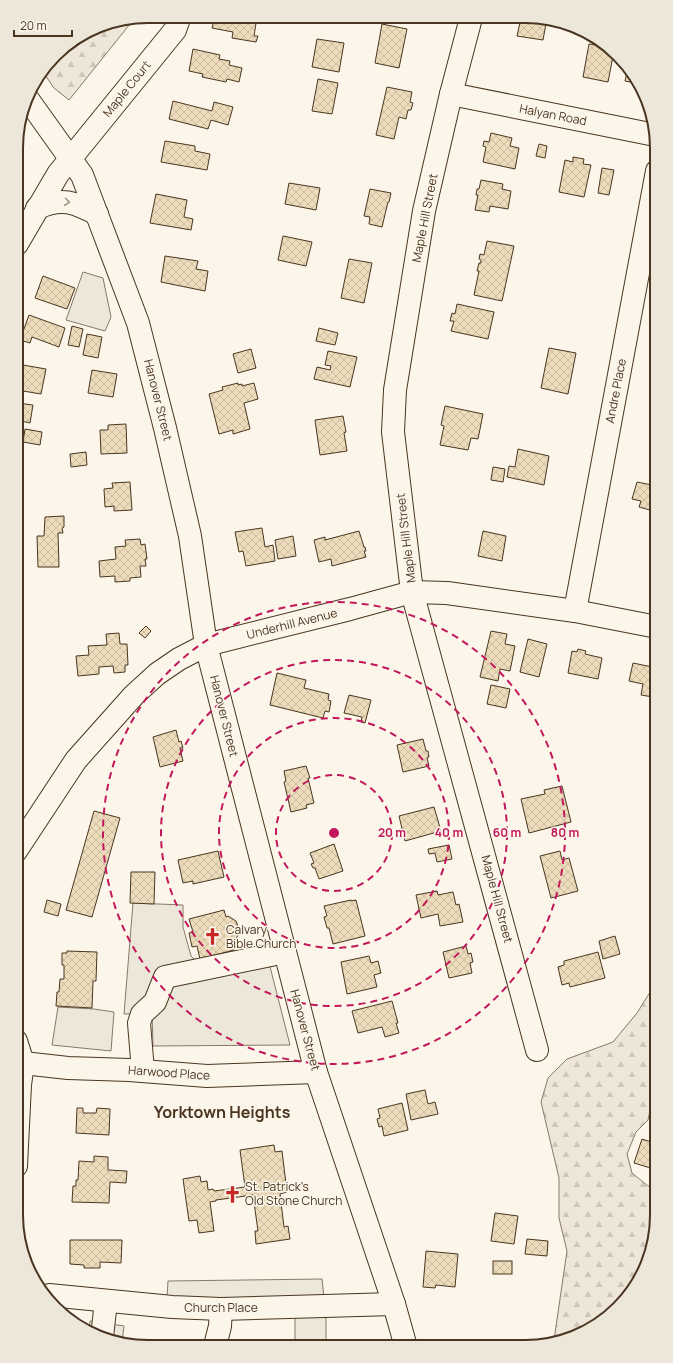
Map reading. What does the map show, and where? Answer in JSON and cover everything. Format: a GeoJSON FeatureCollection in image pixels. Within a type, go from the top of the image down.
{"type":"FeatureCollection","features":[{"type":"Feature","properties":{"kind":"street","name":"Maple Court"},"geometry":{"type":"LineString","coordinates":[[23,233],[58,174],[175,30],[178,23]]}},
{"type":"Feature","properties":{"kind":"street","name":"Maple Hill Street"},"geometry":{"type":"LineString","coordinates":[[470,23],[451,94],[424,211],[395,390],[393,432],[412,592],[537,1050]]}},
{"type":"Feature","properties":{"kind":"street","name":"Halyan Road"},"geometry":{"type":"LineString","coordinates":[[451,94],[649,134]]}},
{"type":"Feature","properties":{"kind":"street","name":"Hanover Street"},"geometry":{"type":"LineString","coordinates":[[31,104],[82,175],[138,323],[165,428],[190,536],[206,645],[316,1072],[394,1304],[404,1340]]}},
{"type":"Feature","properties":{"kind":"street"},"geometry":{"type":"LineString","coordinates":[[37,208],[59,201],[74,203],[97,214]]}},
{"type":"Feature","properties":{"kind":"street","name":"Andre Place"},"geometry":{"type":"LineString","coordinates":[[575,611],[650,209]]}},
{"type":"Feature","properties":{"kind":"street","name":"Underhill Avenue"},"geometry":{"type":"LineString","coordinates":[[23,840],[76,760],[134,695],[157,674],[179,659],[206,645],[412,592],[447,593],[575,611],[650,626]]}},
{"type":"Feature","properties":{"kind":"street"},"geometry":{"type":"LineString","coordinates":[[143,1071],[139,1024],[140,1019],[142,1014],[155,1002],[165,977],[285,952]]}},
{"type":"Feature","properties":{"kind":"street","name":"Harwood Place"},"geometry":{"type":"LineString","coordinates":[[23,1063],[68,1068],[143,1071],[207,1076],[316,1072]]}},
{"type":"Feature","properties":{"kind":"street","name":"Church Place"},"geometry":{"type":"LineString","coordinates":[[54,1296],[172,1307],[221,1309],[394,1304]]}},
{"type":"Feature","properties":{"kind":"street"},"geometry":{"type":"LineString","coordinates":[[103,1331],[106,1301]]}},
{"type":"Feature","properties":{"kind":"street"},"geometry":{"type":"LineString","coordinates":[[216,1340],[220,1326],[221,1309]]}},
{"type":"Feature","properties":{"kind":"green space"},"geometry":{"type":"Polygon","coordinates":[[[130,24],[69,100],[54,88],[46,76],[66,54],[93,36],[130,24]]]}},
{"type":"Feature","properties":{"kind":"green space"},"geometry":{"type":"Polygon","coordinates":[[[650,992],[650,1110],[648,1120],[636,1132],[627,1154],[632,1173],[650,1186],[650,1223],[646,1247],[633,1277],[624,1291],[613,1303],[601,1314],[580,1327],[555,1336],[567,1251],[559,1218],[559,1178],[541,1102],[548,1078],[567,1059],[613,1042],[637,1013],[650,992]]]}},
{"type":"Feature","properties":{"kind":"shaded area"},"geometry":{"type":"Polygon","coordinates":[[[83,272],[103,278],[111,317],[105,331],[66,320],[83,272]]]}},
{"type":"Feature","properties":{"kind":"shaded area"},"geometry":{"type":"Polygon","coordinates":[[[133,903],[183,905],[183,927],[191,956],[195,960],[265,947],[290,1045],[153,1046],[152,1013],[124,1014],[133,903]]]}},
{"type":"Feature","properties":{"kind":"shaded area"},"geometry":{"type":"Polygon","coordinates":[[[58,1007],[94,1009],[114,1012],[111,1051],[52,1045],[58,1007]]]}},
{"type":"Feature","properties":{"kind":"shaded area"},"geometry":{"type":"Polygon","coordinates":[[[322,1279],[324,1298],[167,1298],[168,1281],[322,1279]]]}},
{"type":"Feature","properties":{"kind":"shaded area"},"geometry":{"type":"Polygon","coordinates":[[[295,1315],[326,1315],[326,1340],[295,1340],[295,1315]]]}},
{"type":"Feature","properties":{"kind":"shaded area"},"geometry":{"type":"Polygon","coordinates":[[[90,1321],[124,1326],[123,1337],[100,1330],[90,1325],[90,1321]]]}},
{"type":"Feature","properties":{"kind":"building"},"geometry":{"type":"Polygon","coordinates":[[[213,23],[256,23],[254,36],[258,36],[256,42],[232,38],[233,32],[212,28],[213,23]]]}},
{"type":"Feature","properties":{"kind":"building"},"geometry":{"type":"Polygon","coordinates":[[[520,23],[546,25],[543,40],[517,36],[520,23]]]}},
{"type":"Feature","properties":{"kind":"building"},"geometry":{"type":"Polygon","coordinates":[[[382,24],[407,29],[399,68],[375,63],[382,24]]]}},
{"type":"Feature","properties":{"kind":"building"},"geometry":{"type":"Polygon","coordinates":[[[317,39],[344,43],[339,72],[312,67],[317,39]]]}},
{"type":"Feature","properties":{"kind":"building"},"geometry":{"type":"Polygon","coordinates":[[[589,44],[595,45],[612,59],[608,82],[583,77],[589,44]]]}},
{"type":"Feature","properties":{"kind":"building"},"geometry":{"type":"Polygon","coordinates":[[[193,49],[220,55],[219,59],[230,61],[229,65],[242,68],[239,82],[227,79],[226,82],[202,77],[203,74],[189,71],[193,49]]]}},
{"type":"Feature","properties":{"kind":"building"},"geometry":{"type":"Polygon","coordinates":[[[626,75],[631,82],[625,81],[626,75]]]}},
{"type":"Feature","properties":{"kind":"building"},"geometry":{"type":"Polygon","coordinates":[[[318,79],[338,83],[332,114],[312,111],[318,79]]]}},
{"type":"Feature","properties":{"kind":"building"},"geometry":{"type":"Polygon","coordinates":[[[387,87],[412,92],[410,102],[413,103],[411,110],[408,110],[406,119],[399,117],[394,139],[376,135],[387,87]]]}},
{"type":"Feature","properties":{"kind":"building"},"geometry":{"type":"Polygon","coordinates":[[[173,101],[212,111],[214,102],[233,107],[228,125],[211,120],[208,129],[169,119],[173,101]]]}},
{"type":"Feature","properties":{"kind":"building"},"geometry":{"type":"Polygon","coordinates":[[[491,133],[512,138],[510,146],[519,148],[515,169],[483,162],[486,147],[483,146],[484,141],[489,142],[491,133]]]}},
{"type":"Feature","properties":{"kind":"building"},"geometry":{"type":"Polygon","coordinates":[[[165,141],[195,146],[195,151],[210,154],[207,170],[161,162],[165,141]]]}},
{"type":"Feature","properties":{"kind":"building"},"geometry":{"type":"Polygon","coordinates":[[[539,144],[547,146],[545,158],[536,156],[539,144]]]}},
{"type":"Feature","properties":{"kind":"building"},"geometry":{"type":"Polygon","coordinates":[[[573,157],[584,159],[583,164],[591,165],[584,197],[559,192],[565,160],[573,162],[573,157]]]}},
{"type":"Feature","properties":{"kind":"building"},"geometry":{"type":"Polygon","coordinates":[[[602,168],[614,170],[609,195],[598,193],[602,168]]]}},
{"type":"Feature","properties":{"kind":"building"},"geometry":{"type":"Polygon","coordinates":[[[481,180],[503,184],[502,189],[511,191],[508,209],[490,206],[489,212],[475,210],[478,195],[476,195],[477,189],[479,189],[481,180]]]}},
{"type":"Feature","properties":{"kind":"building"},"geometry":{"type":"Polygon","coordinates":[[[289,183],[320,188],[316,210],[285,204],[289,183]]]}},
{"type":"Feature","properties":{"kind":"building"},"geometry":{"type":"Polygon","coordinates":[[[370,189],[391,193],[382,227],[369,224],[370,217],[364,216],[370,189]]]}},
{"type":"Feature","properties":{"kind":"building"},"geometry":{"type":"Polygon","coordinates":[[[156,194],[187,200],[184,217],[193,219],[191,230],[150,223],[156,194]]]}},
{"type":"Feature","properties":{"kind":"building"},"geometry":{"type":"Polygon","coordinates":[[[283,236],[312,242],[306,266],[278,260],[283,236]]]}},
{"type":"Feature","properties":{"kind":"building"},"geometry":{"type":"Polygon","coordinates":[[[487,241],[514,246],[502,301],[474,295],[479,271],[477,271],[479,263],[481,263],[481,260],[479,259],[480,254],[484,255],[487,241]]]}},
{"type":"Feature","properties":{"kind":"building"},"geometry":{"type":"Polygon","coordinates":[[[165,256],[198,261],[196,269],[208,271],[205,291],[161,282],[165,256]]]}},
{"type":"Feature","properties":{"kind":"building"},"geometry":{"type":"Polygon","coordinates":[[[349,259],[372,263],[364,303],[341,298],[349,259]]]}},
{"type":"Feature","properties":{"kind":"building"},"geometry":{"type":"Polygon","coordinates":[[[43,276],[75,288],[67,309],[35,298],[43,276]]]}},
{"type":"Feature","properties":{"kind":"building"},"geometry":{"type":"Polygon","coordinates":[[[457,304],[494,312],[488,339],[451,331],[454,321],[450,321],[452,313],[455,314],[457,304]]]}},
{"type":"Feature","properties":{"kind":"building"},"geometry":{"type":"Polygon","coordinates":[[[29,315],[65,328],[59,347],[32,337],[30,343],[23,341],[23,332],[29,315]]]}},
{"type":"Feature","properties":{"kind":"building"},"geometry":{"type":"Polygon","coordinates":[[[72,326],[83,329],[79,347],[68,345],[72,326]]]}},
{"type":"Feature","properties":{"kind":"building"},"geometry":{"type":"Polygon","coordinates":[[[319,328],[338,333],[335,345],[316,341],[319,328]]]}},
{"type":"Feature","properties":{"kind":"building"},"geometry":{"type":"Polygon","coordinates":[[[87,334],[102,337],[98,358],[83,355],[87,334]]]}},
{"type":"Feature","properties":{"kind":"building"},"geometry":{"type":"Polygon","coordinates":[[[549,348],[576,353],[568,394],[541,388],[549,348]]]}},
{"type":"Feature","properties":{"kind":"building"},"geometry":{"type":"Polygon","coordinates":[[[251,349],[256,368],[238,373],[233,354],[251,349]]]}},
{"type":"Feature","properties":{"kind":"building"},"geometry":{"type":"Polygon","coordinates":[[[328,351],[357,357],[350,387],[314,379],[317,367],[330,370],[331,366],[325,365],[328,351]]]}},
{"type":"Feature","properties":{"kind":"building"},"geometry":{"type":"Polygon","coordinates":[[[23,365],[46,369],[41,394],[23,391],[23,365]]]}},
{"type":"Feature","properties":{"kind":"building"},"geometry":{"type":"Polygon","coordinates":[[[92,370],[117,374],[113,397],[88,393],[92,370]]]}},
{"type":"Feature","properties":{"kind":"building"},"geometry":{"type":"Polygon","coordinates":[[[238,383],[238,385],[242,384],[242,386],[254,383],[258,399],[244,403],[250,429],[233,434],[233,430],[219,434],[209,394],[223,390],[222,387],[238,383]]]}},
{"type":"Feature","properties":{"kind":"building"},"geometry":{"type":"Polygon","coordinates":[[[23,404],[33,405],[30,423],[23,421],[23,404]]]}},
{"type":"Feature","properties":{"kind":"building"},"geometry":{"type":"Polygon","coordinates":[[[445,406],[483,414],[478,439],[471,438],[468,450],[440,445],[444,426],[441,425],[445,406]]]}},
{"type":"Feature","properties":{"kind":"building"},"geometry":{"type":"Polygon","coordinates":[[[343,416],[347,451],[320,455],[315,420],[343,416]]]}},
{"type":"Feature","properties":{"kind":"building"},"geometry":{"type":"Polygon","coordinates":[[[126,424],[127,453],[101,454],[100,430],[108,430],[108,425],[126,424]]]}},
{"type":"Feature","properties":{"kind":"building"},"geometry":{"type":"Polygon","coordinates":[[[25,429],[42,432],[40,445],[23,442],[25,429]]]}},
{"type":"Feature","properties":{"kind":"building"},"geometry":{"type":"Polygon","coordinates":[[[518,449],[549,456],[544,485],[507,477],[509,466],[515,467],[518,449]]]}},
{"type":"Feature","properties":{"kind":"building"},"geometry":{"type":"Polygon","coordinates":[[[86,452],[87,465],[71,467],[70,454],[86,452]]]}},
{"type":"Feature","properties":{"kind":"building"},"geometry":{"type":"Polygon","coordinates":[[[493,467],[505,469],[503,482],[491,480],[493,467]]]}},
{"type":"Feature","properties":{"kind":"building"},"geometry":{"type":"Polygon","coordinates":[[[130,482],[132,510],[114,511],[114,506],[105,507],[104,489],[113,488],[112,483],[130,482]]]}},
{"type":"Feature","properties":{"kind":"building"},"geometry":{"type":"Polygon","coordinates":[[[637,482],[650,485],[650,510],[639,507],[641,501],[632,499],[637,482]]]}},
{"type":"Feature","properties":{"kind":"building"},"geometry":{"type":"Polygon","coordinates":[[[64,516],[64,527],[62,528],[63,533],[58,533],[59,567],[38,567],[37,536],[44,536],[45,517],[64,516]]]}},
{"type":"Feature","properties":{"kind":"building"},"geometry":{"type":"Polygon","coordinates":[[[262,528],[265,547],[273,545],[275,561],[246,566],[243,551],[239,552],[235,532],[262,528]]]}},
{"type":"Feature","properties":{"kind":"building"},"geometry":{"type":"Polygon","coordinates":[[[359,531],[365,547],[366,551],[364,551],[366,557],[332,566],[331,559],[319,562],[314,540],[325,537],[325,540],[359,531]]]}},
{"type":"Feature","properties":{"kind":"building"},"geometry":{"type":"Polygon","coordinates":[[[483,531],[506,536],[502,561],[478,556],[483,531]]]}},
{"type":"Feature","properties":{"kind":"building"},"geometry":{"type":"Polygon","coordinates":[[[293,536],[296,556],[278,559],[275,540],[293,536]]]}},
{"type":"Feature","properties":{"kind":"building"},"geometry":{"type":"Polygon","coordinates":[[[140,539],[141,545],[145,544],[147,559],[145,559],[146,566],[140,566],[141,577],[130,578],[130,581],[115,582],[115,576],[100,577],[99,561],[116,559],[115,547],[126,546],[125,540],[140,539]]]}},
{"type":"Feature","properties":{"kind":"building"},"geometry":{"type":"Polygon","coordinates":[[[146,626],[151,631],[145,638],[139,633],[146,626]]]}},
{"type":"Feature","properties":{"kind":"building"},"geometry":{"type":"Polygon","coordinates":[[[491,631],[507,634],[505,644],[515,646],[510,671],[500,669],[498,681],[480,677],[491,631]]]}},
{"type":"Feature","properties":{"kind":"building"},"geometry":{"type":"Polygon","coordinates":[[[119,633],[120,644],[127,644],[128,665],[125,665],[125,672],[114,673],[113,666],[99,667],[99,674],[78,676],[76,656],[89,655],[88,646],[107,645],[106,634],[119,633]]]}},
{"type":"Feature","properties":{"kind":"building"},"geometry":{"type":"Polygon","coordinates":[[[528,639],[547,644],[539,677],[520,672],[528,639]]]}},
{"type":"Feature","properties":{"kind":"building"},"geometry":{"type":"Polygon","coordinates":[[[578,649],[586,651],[585,654],[602,658],[598,679],[568,673],[572,651],[577,652],[578,649]]]}},
{"type":"Feature","properties":{"kind":"building"},"geometry":{"type":"Polygon","coordinates":[[[633,663],[650,667],[650,696],[641,695],[643,684],[629,681],[633,663]]]}},
{"type":"Feature","properties":{"kind":"building"},"geometry":{"type":"Polygon","coordinates":[[[277,673],[306,680],[304,688],[329,694],[328,700],[331,701],[329,712],[325,711],[323,718],[270,705],[277,673]]]}},
{"type":"Feature","properties":{"kind":"building"},"geometry":{"type":"Polygon","coordinates":[[[491,685],[510,689],[506,708],[487,704],[491,685]]]}},
{"type":"Feature","properties":{"kind":"building"},"geometry":{"type":"Polygon","coordinates":[[[349,695],[371,700],[365,723],[361,722],[362,717],[344,713],[349,695]]]}},
{"type":"Feature","properties":{"kind":"building"},"geometry":{"type":"Polygon","coordinates":[[[176,730],[179,742],[181,741],[183,748],[180,748],[183,761],[160,767],[153,737],[176,730]]]}},
{"type":"Feature","properties":{"kind":"building"},"geometry":{"type":"Polygon","coordinates":[[[423,739],[426,751],[428,751],[429,757],[427,758],[429,766],[403,772],[397,745],[423,739]]]}},
{"type":"Feature","properties":{"kind":"building"},"geometry":{"type":"Polygon","coordinates":[[[306,766],[310,778],[308,778],[314,803],[306,805],[307,808],[291,812],[284,782],[286,781],[284,771],[306,766]]]}},
{"type":"Feature","properties":{"kind":"building"},"geometry":{"type":"Polygon","coordinates":[[[562,786],[571,822],[529,833],[521,799],[545,794],[544,790],[562,786]]]}},
{"type":"Feature","properties":{"kind":"building"},"geometry":{"type":"Polygon","coordinates":[[[434,807],[441,831],[405,841],[399,816],[434,807]]]}},
{"type":"Feature","properties":{"kind":"building"},"geometry":{"type":"Polygon","coordinates":[[[94,811],[120,818],[92,917],[66,910],[94,811]]]}},
{"type":"Feature","properties":{"kind":"building"},"geometry":{"type":"Polygon","coordinates":[[[334,844],[343,871],[319,879],[315,868],[313,868],[311,864],[314,863],[310,853],[334,844]]]}},
{"type":"Feature","properties":{"kind":"building"},"geometry":{"type":"Polygon","coordinates":[[[449,845],[452,859],[437,862],[435,853],[429,854],[428,849],[449,845]]]}},
{"type":"Feature","properties":{"kind":"building"},"geometry":{"type":"Polygon","coordinates":[[[218,851],[224,877],[193,884],[193,881],[183,883],[178,860],[218,851]]]}},
{"type":"Feature","properties":{"kind":"building"},"geometry":{"type":"Polygon","coordinates":[[[560,851],[562,860],[569,858],[578,891],[551,898],[540,856],[560,851]]]}},
{"type":"Feature","properties":{"kind":"building"},"geometry":{"type":"Polygon","coordinates":[[[131,872],[155,872],[154,904],[130,903],[131,872]]]}},
{"type":"Feature","properties":{"kind":"building"},"geometry":{"type":"Polygon","coordinates":[[[437,891],[438,895],[453,892],[456,905],[459,904],[463,922],[440,926],[438,914],[421,918],[416,895],[437,891]]]}},
{"type":"Feature","properties":{"kind":"building"},"geometry":{"type":"Polygon","coordinates":[[[47,900],[61,904],[58,916],[44,912],[47,900]]]}},
{"type":"Feature","properties":{"kind":"building"},"geometry":{"type":"Polygon","coordinates":[[[356,900],[365,936],[333,944],[329,928],[327,928],[324,917],[327,916],[324,906],[356,900]]]}},
{"type":"Feature","properties":{"kind":"building","name":"Calvary Bible Church"},"geometry":{"type":"Polygon","coordinates":[[[224,910],[226,917],[228,916],[236,921],[240,932],[235,940],[232,941],[234,950],[200,959],[197,946],[192,947],[189,933],[193,932],[189,919],[224,910]]]}},
{"type":"Feature","properties":{"kind":"building"},"geometry":{"type":"Polygon","coordinates":[[[615,936],[620,954],[603,959],[599,941],[615,936]]]}},
{"type":"Feature","properties":{"kind":"building"},"geometry":{"type":"Polygon","coordinates":[[[466,946],[468,954],[471,953],[473,962],[470,963],[472,973],[449,978],[443,952],[466,946]]]}},
{"type":"Feature","properties":{"kind":"building"},"geometry":{"type":"Polygon","coordinates":[[[67,951],[97,952],[96,981],[93,981],[92,1008],[56,1006],[60,979],[64,979],[62,953],[67,953],[67,951]]]}},
{"type":"Feature","properties":{"kind":"building"},"geometry":{"type":"Polygon","coordinates":[[[598,952],[605,978],[570,987],[569,983],[562,985],[558,967],[564,965],[564,961],[598,952]]]}},
{"type":"Feature","properties":{"kind":"building"},"geometry":{"type":"Polygon","coordinates":[[[369,956],[371,963],[378,961],[381,973],[374,975],[377,987],[347,994],[341,962],[369,956]]]}},
{"type":"Feature","properties":{"kind":"building"},"geometry":{"type":"Polygon","coordinates":[[[392,1001],[399,1033],[385,1037],[382,1027],[358,1033],[352,1011],[392,1001]]]}},
{"type":"Feature","properties":{"kind":"building"},"geometry":{"type":"Polygon","coordinates":[[[425,1090],[428,1104],[435,1102],[438,1114],[411,1120],[406,1094],[425,1090]]]}},
{"type":"Feature","properties":{"kind":"building"},"geometry":{"type":"Polygon","coordinates":[[[402,1103],[408,1130],[384,1136],[382,1126],[379,1127],[377,1119],[380,1118],[378,1109],[402,1103]]]}},
{"type":"Feature","properties":{"kind":"building"},"geometry":{"type":"Polygon","coordinates":[[[77,1108],[83,1108],[83,1113],[96,1113],[97,1108],[110,1109],[109,1135],[76,1133],[77,1108]]]}},
{"type":"Feature","properties":{"kind":"building"},"geometry":{"type":"Polygon","coordinates":[[[642,1139],[650,1142],[650,1168],[634,1163],[642,1139]]]}},
{"type":"Feature","properties":{"kind":"building","name":"St. Patrick's Old Stone Church"},"geometry":{"type":"Polygon","coordinates":[[[274,1145],[275,1152],[282,1151],[287,1192],[280,1194],[284,1227],[288,1226],[290,1239],[256,1244],[255,1231],[258,1231],[253,1195],[210,1202],[214,1231],[199,1233],[197,1220],[189,1221],[183,1179],[200,1176],[201,1182],[207,1181],[208,1190],[213,1189],[214,1191],[245,1187],[240,1150],[274,1145]]]}},
{"type":"Feature","properties":{"kind":"building"},"geometry":{"type":"Polygon","coordinates":[[[94,1156],[108,1157],[108,1170],[127,1171],[126,1183],[110,1182],[109,1203],[72,1202],[73,1186],[76,1186],[76,1180],[78,1180],[79,1161],[94,1162],[94,1156]]]}},
{"type":"Feature","properties":{"kind":"building"},"geometry":{"type":"Polygon","coordinates":[[[495,1213],[518,1216],[514,1244],[491,1241],[495,1213]]]}},
{"type":"Feature","properties":{"kind":"building"},"geometry":{"type":"Polygon","coordinates":[[[527,1239],[548,1241],[547,1256],[525,1254],[527,1239]]]}},
{"type":"Feature","properties":{"kind":"building"},"geometry":{"type":"Polygon","coordinates":[[[70,1240],[122,1240],[121,1263],[100,1262],[100,1268],[84,1268],[84,1265],[70,1264],[70,1240]]]}},
{"type":"Feature","properties":{"kind":"building"},"geometry":{"type":"Polygon","coordinates":[[[426,1251],[458,1254],[455,1287],[436,1285],[435,1288],[423,1287],[426,1251]]]}},
{"type":"Feature","properties":{"kind":"building"},"geometry":{"type":"Polygon","coordinates":[[[493,1261],[512,1261],[512,1274],[493,1274],[493,1261]]]}},
{"type":"Feature","properties":{"kind":"place","name":"Calvary Bible Church"},"geometry":{"type":"Point","coordinates":[213,937]}},
{"type":"Feature","properties":{"kind":"place","name":"St. Patrick's Old Stone Church"},"geometry":{"type":"Point","coordinates":[232,1194]}},
{"type":"Feature","properties":{"kind":"district","name":"Yorktown Heights"},"geometry":{"type":"Point","coordinates":[222,1112]}}]}
